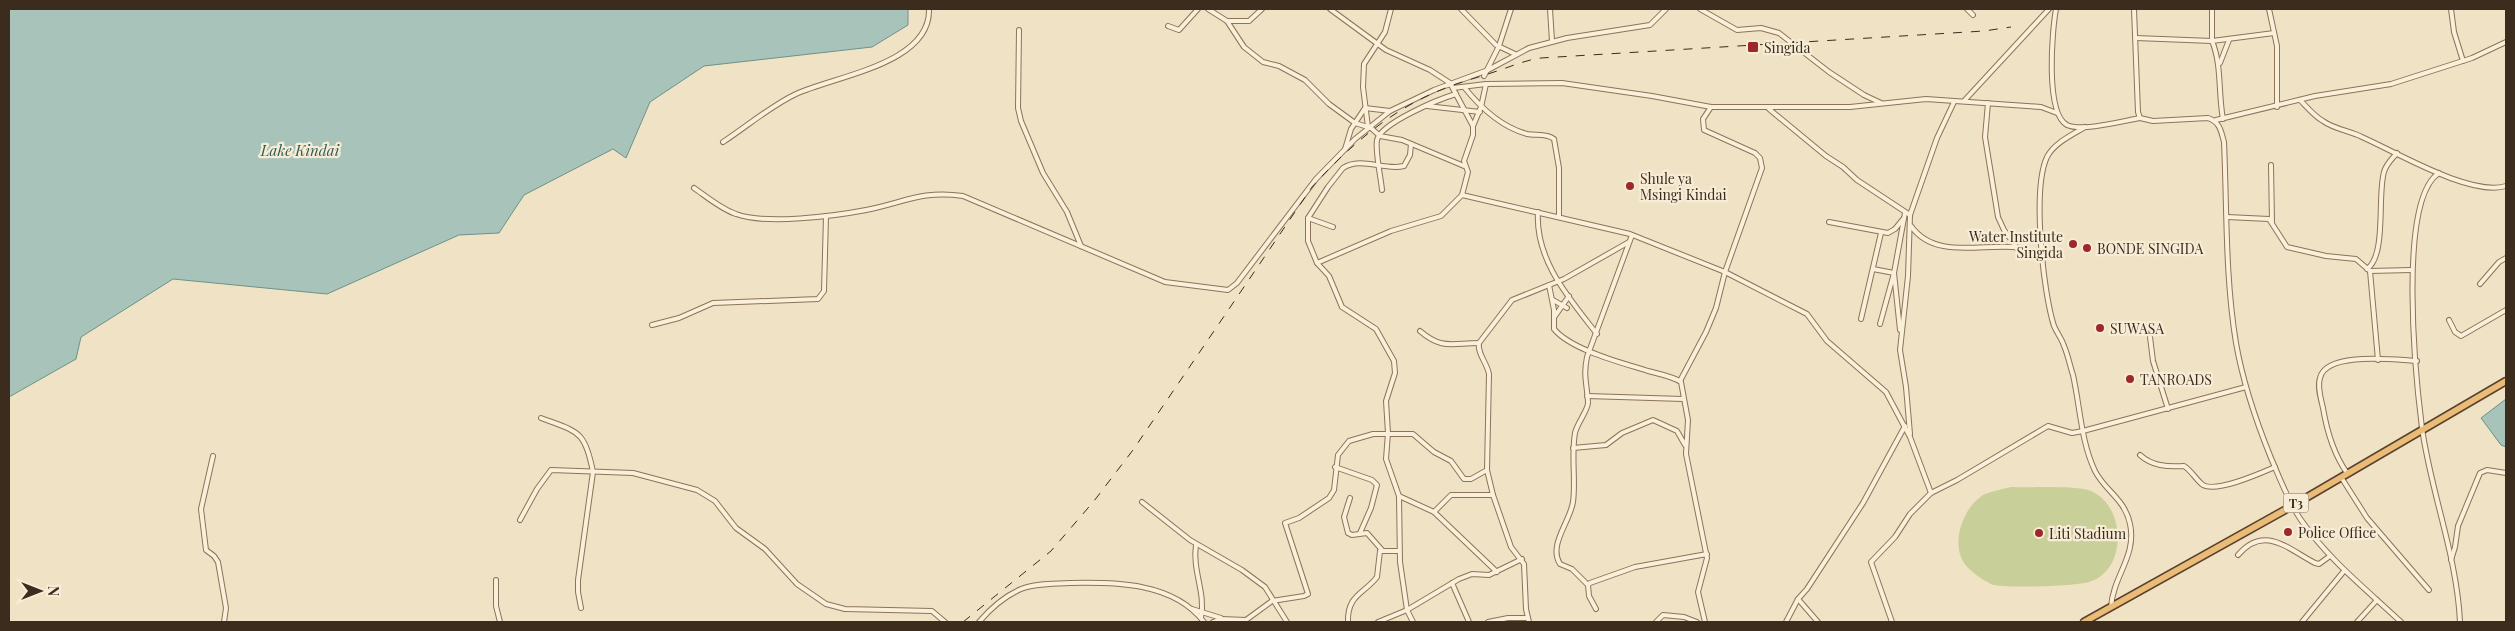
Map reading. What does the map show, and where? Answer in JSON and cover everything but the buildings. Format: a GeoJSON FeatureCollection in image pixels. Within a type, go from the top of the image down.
{"type":"FeatureCollection","features":[{"type":"Feature","properties":{"kind":"highway","name":"T3"},"geometry":{"type":"LineString","coordinates":[[2084,622],[2292,506],[2506,380]]}},
{"type":"Feature","properties":{"kind":"street"},"geometry":{"type":"LineString","coordinates":[[722,142],[795,94],[890,61],[920,39],[929,21],[929,9]]}},
{"type":"Feature","properties":{"kind":"street"},"geometry":{"type":"LineString","coordinates":[[1168,26],[1174,29],[1184,27],[1198,9]]}},
{"type":"Feature","properties":{"kind":"street"},"geometry":{"type":"LineString","coordinates":[[1208,9],[1228,21],[1244,46],[1268,65],[1279,66],[1305,80],[1329,104],[1355,123],[1368,127],[1380,136],[1411,144],[1464,166],[1468,172],[1462,195],[1441,216],[1391,231],[1317,263]]}},
{"type":"Feature","properties":{"kind":"street"},"geometry":{"type":"LineString","coordinates":[[1228,21],[1250,21],[1262,9]]}},
{"type":"Feature","properties":{"kind":"street"},"geometry":{"type":"LineString","coordinates":[[1330,9],[1377,44],[1430,70],[1450,83],[1474,126]]}},
{"type":"Feature","properties":{"kind":"street"},"geometry":{"type":"LineString","coordinates":[[1368,127],[1362,78],[1364,64],[1388,26],[1392,9]]}},
{"type":"Feature","properties":{"kind":"street"},"geometry":{"type":"LineString","coordinates":[[1461,9],[1499,46],[1515,54]]}},
{"type":"Feature","properties":{"kind":"street"},"geometry":{"type":"LineString","coordinates":[[1484,76],[1499,46],[1511,9]]}},
{"type":"Feature","properties":{"kind":"street"},"geometry":{"type":"LineString","coordinates":[[1550,9],[1552,41]]}},
{"type":"Feature","properties":{"kind":"street"},"geometry":{"type":"LineString","coordinates":[[694,188],[726,209],[742,216],[782,218],[826,216],[866,210],[917,196],[955,195],[974,199],[1023,223],[1165,282],[1228,290],[1237,283],[1316,179],[1344,149],[1368,127],[1390,111],[1450,83],[1488,70],[1515,54],[1552,41],[1650,25],[1666,9]]}},
{"type":"Feature","properties":{"kind":"street"},"geometry":{"type":"LineString","coordinates":[[1700,9],[1737,30],[1761,28],[1779,33],[1829,72],[1864,95],[1883,103]]}},
{"type":"Feature","properties":{"kind":"street"},"geometry":{"type":"LineString","coordinates":[[1967,9],[1973,15]]}},
{"type":"Feature","properties":{"kind":"street"},"geometry":{"type":"LineString","coordinates":[[1964,101],[2049,9]]}},
{"type":"Feature","properties":{"kind":"street"},"geometry":{"type":"LineString","coordinates":[[2056,9],[2052,65],[2057,113]]}},
{"type":"Feature","properties":{"kind":"street"},"geometry":{"type":"LineString","coordinates":[[2134,9],[2138,112],[2140,118]]}},
{"type":"Feature","properties":{"kind":"street"},"geometry":{"type":"LineString","coordinates":[[2212,9],[2212,41],[2219,66],[2219,95],[2223,119]]}},
{"type":"Feature","properties":{"kind":"street"},"geometry":{"type":"LineString","coordinates":[[2268,9],[2278,59],[2278,106]]}},
{"type":"Feature","properties":{"kind":"street"},"geometry":{"type":"LineString","coordinates":[[2451,9],[2454,32],[2463,61]]}},
{"type":"Feature","properties":{"kind":"street"},"geometry":{"type":"LineString","coordinates":[[1019,30],[1018,108],[1021,121],[1043,173],[1067,212],[1082,246]]}},
{"type":"Feature","properties":{"kind":"street"},"geometry":{"type":"LineString","coordinates":[[2136,38],[2212,41],[2274,33]]}},
{"type":"Feature","properties":{"kind":"street"},"geometry":{"type":"LineString","coordinates":[[2219,66],[2229,40]]}},
{"type":"Feature","properties":{"kind":"street"},"geometry":{"type":"LineString","coordinates":[[1453,88],[1486,84],[1562,83],[1711,107],[1850,108],[1926,99],[1954,102],[1964,101],[2046,108],[2057,113],[2066,124],[2085,127],[2140,118],[2153,121],[2200,118],[2223,119],[2300,100],[2391,84],[2463,61],[2506,42]]}},
{"type":"Feature","properties":{"kind":"street"},"geometry":{"type":"LineString","coordinates":[[1464,166],[1465,155],[1474,135],[1474,126],[1486,84]]}},
{"type":"Feature","properties":{"kind":"street"},"geometry":{"type":"LineString","coordinates":[[1464,87],[1480,109],[1511,128],[1527,134],[1550,136],[1554,139],[1559,161],[1559,217]]}},
{"type":"Feature","properties":{"kind":"street"},"geometry":{"type":"LineString","coordinates":[[1382,190],[1377,143],[1380,136],[1399,120],[1426,106],[1456,94]]}},
{"type":"Feature","properties":{"kind":"street"},"geometry":{"type":"LineString","coordinates":[[2300,100],[2322,121],[2439,173],[2484,188],[2494,189],[2506,186]]}},
{"type":"Feature","properties":{"kind":"street"},"geometry":{"type":"LineString","coordinates":[[1910,437],[1906,387],[1900,350],[1911,226],[1910,215],[1937,138],[1954,102]]}},
{"type":"Feature","properties":{"kind":"street"},"geometry":{"type":"LineString","coordinates":[[1988,103],[1984,136],[1998,217],[2004,230],[2017,248]]}},
{"type":"Feature","properties":{"kind":"street"},"geometry":{"type":"LineString","coordinates":[[1426,106],[1464,111],[1480,109]]}},
{"type":"Feature","properties":{"kind":"street"},"geometry":{"type":"LineString","coordinates":[[1705,622],[1698,596],[1706,565],[1706,554],[1686,447],[1688,420],[1680,381],[1709,324],[1725,272],[1762,168],[1760,158],[1755,153],[1704,130],[1703,119],[1711,107]]}},
{"type":"Feature","properties":{"kind":"street"},"geometry":{"type":"LineString","coordinates":[[1344,149],[1355,123],[1365,108]]}},
{"type":"Feature","properties":{"kind":"street"},"geometry":{"type":"LineString","coordinates":[[1365,108],[1390,111]]}},
{"type":"Feature","properties":{"kind":"street"},"geometry":{"type":"LineString","coordinates":[[1768,108],[1905,216]]}},
{"type":"Feature","properties":{"kind":"street"},"geometry":{"type":"LineString","coordinates":[[2216,120],[2221,129],[2224,142],[2230,295],[2236,343],[2253,411],[2292,506],[2330,556],[2344,571],[2402,622]]}},
{"type":"Feature","properties":{"kind":"street"},"geometry":{"type":"LineString","coordinates":[[2085,127],[2055,146],[2048,156],[2044,168],[2040,198],[2042,257],[2054,327],[2064,346],[2072,373],[2095,472],[2120,500],[2131,530],[2132,548],[2128,562],[2112,592],[2111,606]]}},
{"type":"Feature","properties":{"kind":"street"},"geometry":{"type":"LineString","coordinates":[[1411,144],[1410,155],[1404,166],[1353,163],[1343,168],[1308,218],[1308,241],[1317,263],[1329,276],[1342,307],[1376,329],[1394,361],[1394,373],[1386,401],[1388,433],[1387,466],[1399,496],[1399,550],[1407,610],[1413,622]]}},
{"type":"Feature","properties":{"kind":"street"},"geometry":{"type":"LineString","coordinates":[[2378,360],[2369,270],[2374,263],[2377,244],[2384,171],[2397,153]]}},
{"type":"Feature","properties":{"kind":"street"},"geometry":{"type":"LineString","coordinates":[[2271,165],[2272,222]]}},
{"type":"Feature","properties":{"kind":"street"},"geometry":{"type":"LineString","coordinates":[[2439,173],[2429,181],[2423,197],[2411,270],[2422,429],[2451,560],[2460,622]]}},
{"type":"Feature","properties":{"kind":"street"},"geometry":{"type":"LineString","coordinates":[[1462,195],[1632,235],[1725,272],[1807,314],[1827,341],[1886,392],[1910,437],[1931,493]]}},
{"type":"Feature","properties":{"kind":"street"},"geometry":{"type":"LineString","coordinates":[[1538,212],[1538,237],[1558,281],[1598,334]]}},
{"type":"Feature","properties":{"kind":"street"},"geometry":{"type":"LineString","coordinates":[[1829,222],[1881,233],[1892,232],[1905,216],[1910,215]]}},
{"type":"Feature","properties":{"kind":"street"},"geometry":{"type":"LineString","coordinates":[[652,325],[679,318],[713,303],[818,298],[824,291],[826,216]]}},
{"type":"Feature","properties":{"kind":"street"},"geometry":{"type":"LineString","coordinates":[[1880,324],[1894,273],[1905,216]]}},
{"type":"Feature","properties":{"kind":"street"},"geometry":{"type":"LineString","coordinates":[[2227,217],[2265,218],[2272,222],[2287,247],[2326,256],[2356,259],[2369,270],[2411,270]]}},
{"type":"Feature","properties":{"kind":"street"},"geometry":{"type":"LineString","coordinates":[[1308,218],[1333,227]]}},
{"type":"Feature","properties":{"kind":"street"},"geometry":{"type":"LineString","coordinates":[[1911,226],[1917,233],[1944,246],[1961,248],[2017,248],[2042,257]]}},
{"type":"Feature","properties":{"kind":"street"},"geometry":{"type":"LineString","coordinates":[[1861,319],[1881,233]]}},
{"type":"Feature","properties":{"kind":"street"},"geometry":{"type":"LineString","coordinates":[[1596,609],[1589,596],[1588,585],[1572,569],[1560,564],[1556,554],[1557,543],[1569,517],[1572,504],[1573,448],[1578,423],[1588,408],[1584,374],[1632,235]]}},
{"type":"Feature","properties":{"kind":"street"},"geometry":{"type":"LineString","coordinates":[[1488,622],[1508,618],[1528,620],[1525,570],[1522,559],[1516,555],[1511,547],[1492,495],[1487,470],[1489,374],[1486,363],[1479,351],[1479,343],[1512,300],[1558,281],[1629,242]]}},
{"type":"Feature","properties":{"kind":"street"},"geometry":{"type":"LineString","coordinates":[[2480,284],[2499,262],[2506,258]]}},
{"type":"Feature","properties":{"kind":"street"},"geometry":{"type":"LineString","coordinates":[[1872,269],[1894,273]]}},
{"type":"Feature","properties":{"kind":"street"},"geometry":{"type":"LineString","coordinates":[[1894,273],[1901,337]]}},
{"type":"Feature","properties":{"kind":"street"},"geometry":{"type":"LineString","coordinates":[[1548,285],[1553,300],[1555,316]]}},
{"type":"Feature","properties":{"kind":"street"},"geometry":{"type":"LineString","coordinates":[[1569,296],[1555,316],[1553,324],[1557,332],[1591,351],[1680,381]]}},
{"type":"Feature","properties":{"kind":"street"},"geometry":{"type":"LineString","coordinates":[[1553,300],[1567,308]]}},
{"type":"Feature","properties":{"kind":"street"},"geometry":{"type":"LineString","coordinates":[[2449,320],[2455,332],[2461,336],[2506,310]]}},
{"type":"Feature","properties":{"kind":"street"},"geometry":{"type":"LineString","coordinates":[[1420,331],[1432,341],[1440,344],[1479,343]]}},
{"type":"Feature","properties":{"kind":"street"},"geometry":{"type":"LineString","coordinates":[[2150,337],[2153,362],[2168,409]]}},
{"type":"Feature","properties":{"kind":"street"},"geometry":{"type":"LineString","coordinates":[[2347,473],[2336,456],[2330,437],[2320,393],[2320,376],[2333,363],[2352,360],[2417,362]]}},
{"type":"Feature","properties":{"kind":"street"},"geometry":{"type":"LineString","coordinates":[[1892,622],[1871,562],[1895,537],[1910,514],[1931,493],[1957,480],[2042,428],[2052,426],[2072,433],[2084,431],[2246,386]]}},
{"type":"Feature","properties":{"kind":"street"},"geometry":{"type":"LineString","coordinates":[[1587,396],[1683,399]]}},
{"type":"Feature","properties":{"kind":"street"},"geometry":{"type":"LineString","coordinates":[[541,418],[567,427],[580,435],[589,449],[593,472],[578,580],[581,608]]}},
{"type":"Feature","properties":{"kind":"street"},"geometry":{"type":"LineString","coordinates":[[1573,448],[1606,445],[1622,433],[1653,420],[1677,431],[1686,447]]}},
{"type":"Feature","properties":{"kind":"street"},"geometry":{"type":"LineString","coordinates":[[1786,622],[1798,599],[1808,589],[1863,503],[1905,426]]}},
{"type":"Feature","properties":{"kind":"street"},"geometry":{"type":"LineString","coordinates":[[979,622],[995,606],[1015,592],[1028,587],[1054,584],[1122,583],[1158,592],[1190,608],[1221,618],[1249,619],[1272,601],[1308,594],[1285,523],[1299,518],[1329,498],[1334,490],[1335,467],[1341,449],[1349,442],[1362,436],[1388,433],[1413,434],[1434,452],[1451,460],[1464,479],[1471,479],[1487,470]]}},
{"type":"Feature","properties":{"kind":"street"},"geometry":{"type":"LineString","coordinates":[[2140,455],[2148,462],[2169,466],[2184,466],[2203,485],[2210,487],[2244,480],[2275,467]]}},
{"type":"Feature","properties":{"kind":"street"},"geometry":{"type":"LineString","coordinates":[[213,456],[202,504],[201,518],[206,550],[218,562],[226,608],[224,622]]}},
{"type":"Feature","properties":{"kind":"street"},"geometry":{"type":"LineString","coordinates":[[1335,467],[1372,480],[1377,485],[1373,503],[1360,533]]}},
{"type":"Feature","properties":{"kind":"street"},"geometry":{"type":"LineString","coordinates":[[2451,560],[2456,547],[2458,526],[2480,473],[2487,470],[2506,473]]}},
{"type":"Feature","properties":{"kind":"street"},"geometry":{"type":"LineString","coordinates":[[520,520],[549,471],[646,475],[708,495],[736,528],[765,549],[797,584],[834,607],[881,611],[932,611],[945,622]]}},
{"type":"Feature","properties":{"kind":"street"},"geometry":{"type":"LineString","coordinates":[[2341,477],[2367,518],[2429,590]]}},
{"type":"Feature","properties":{"kind":"street"},"geometry":{"type":"LineString","coordinates":[[1434,512],[1451,495],[1492,495]]}},
{"type":"Feature","properties":{"kind":"street"},"geometry":{"type":"LineString","coordinates":[[1399,496],[1434,512],[1497,572]]}},
{"type":"Feature","properties":{"kind":"street"},"geometry":{"type":"LineString","coordinates":[[1350,498],[1345,512],[1345,525],[1349,534],[1367,533],[1382,550],[1399,550]]}},
{"type":"Feature","properties":{"kind":"street"},"geometry":{"type":"LineString","coordinates":[[1142,502],[1196,545],[1250,575],[1267,590],[1272,601],[1287,622]]}},
{"type":"Feature","properties":{"kind":"street"},"geometry":{"type":"LineString","coordinates":[[2238,555],[2253,541],[2273,540],[2315,563],[2319,564],[2330,556]]}},
{"type":"Feature","properties":{"kind":"street"},"geometry":{"type":"LineString","coordinates":[[1196,545],[1194,558],[1202,596],[1201,618]]}},
{"type":"Feature","properties":{"kind":"street"},"geometry":{"type":"LineString","coordinates":[[1348,622],[1353,601],[1358,593],[1377,577],[1379,554],[1382,550]]}},
{"type":"Feature","properties":{"kind":"street"},"geometry":{"type":"LineString","coordinates":[[1588,585],[1606,575],[1635,567],[1706,554]]}},
{"type":"Feature","properties":{"kind":"street"},"geometry":{"type":"LineString","coordinates":[[1378,622],[1407,610],[1452,583],[1472,574],[1485,576],[1522,559]]}},
{"type":"Feature","properties":{"kind":"street"},"geometry":{"type":"LineString","coordinates":[[2302,622],[2344,571]]}},
{"type":"Feature","properties":{"kind":"street"},"geometry":{"type":"LineString","coordinates":[[496,580],[496,606],[500,622]]}},
{"type":"Feature","properties":{"kind":"street"},"geometry":{"type":"LineString","coordinates":[[1452,583],[1470,622]]}},
{"type":"Feature","properties":{"kind":"street"},"geometry":{"type":"LineString","coordinates":[[1798,599],[1818,622]]}},
{"type":"Feature","properties":{"kind":"street"},"geometry":{"type":"LineString","coordinates":[[2357,622],[2377,600]]}},
{"type":"Feature","properties":{"kind":"street"},"geometry":{"type":"LineString","coordinates":[[1190,608],[1204,622]]}},
{"type":"Feature","properties":{"kind":"street"},"geometry":{"type":"LineString","coordinates":[[1656,622],[1663,615],[1684,617],[1697,622]]}},
{"type":"Feature","properties":{"kind":"street"},"geometry":{"type":"LineString","coordinates":[[1213,622],[1221,618]]}},
{"type":"Feature","properties":{"kind":"green space","name":"Liti Stadium"},"geometry":{"type":"Polygon","coordinates":[[[2011,487],[2084,489],[2103,499],[2111,510],[2116,523],[2118,538],[2116,552],[2111,565],[2102,575],[2089,582],[2070,585],[1998,586],[1980,578],[1964,563],[1960,554],[1958,545],[1961,525],[1965,515],[1977,499],[1985,494],[2011,487]]]}},
{"type":"Feature","properties":{"kind":"water","name":"Lake Kindai"},"geometry":{"type":"Polygon","coordinates":[[[9,9],[908,9],[908,25],[872,47],[704,66],[650,102],[626,158],[613,149],[524,195],[499,233],[459,235],[327,294],[173,279],[81,337],[76,359],[9,397],[9,9]]]}},
{"type":"Feature","properties":{"kind":"water"},"geometry":{"type":"Polygon","coordinates":[[[2506,399],[2506,447],[2501,445],[2481,418],[2506,399]]]}},
{"type":"Feature","properties":{"kind":"railway"},"geometry":{"type":"LineString","coordinates":[[963,622],[1051,551],[1094,501],[1133,450],[1312,187],[1340,158],[1372,130],[1406,107],[1449,87],[1523,62],[1541,58],[1984,31],[2011,27]]}},
{"type":"Feature","properties":{"kind":"place","name":"Singida"},"geometry":{"type":"Point","coordinates":[1753,47]}},
{"type":"Feature","properties":{"kind":"place","name":"Shule ya Msingi Kindai"},"geometry":{"type":"Point","coordinates":[1630,186]}},
{"type":"Feature","properties":{"kind":"place","name":"Water Institute Singida"},"geometry":{"type":"Point","coordinates":[2073,244]}},
{"type":"Feature","properties":{"kind":"place","name":"BONDE SINGIDA"},"geometry":{"type":"Point","coordinates":[2087,248]}},
{"type":"Feature","properties":{"kind":"place","name":"SUWASA"},"geometry":{"type":"Point","coordinates":[2100,328]}},
{"type":"Feature","properties":{"kind":"place","name":"TANROADS"},"geometry":{"type":"Point","coordinates":[2130,379]}},
{"type":"Feature","properties":{"kind":"place","name":"Police Office"},"geometry":{"type":"Point","coordinates":[2288,532]}},
{"type":"Feature","properties":{"kind":"place","name":"Liti Stadium"},"geometry":{"type":"Point","coordinates":[2039,533]}}]}
